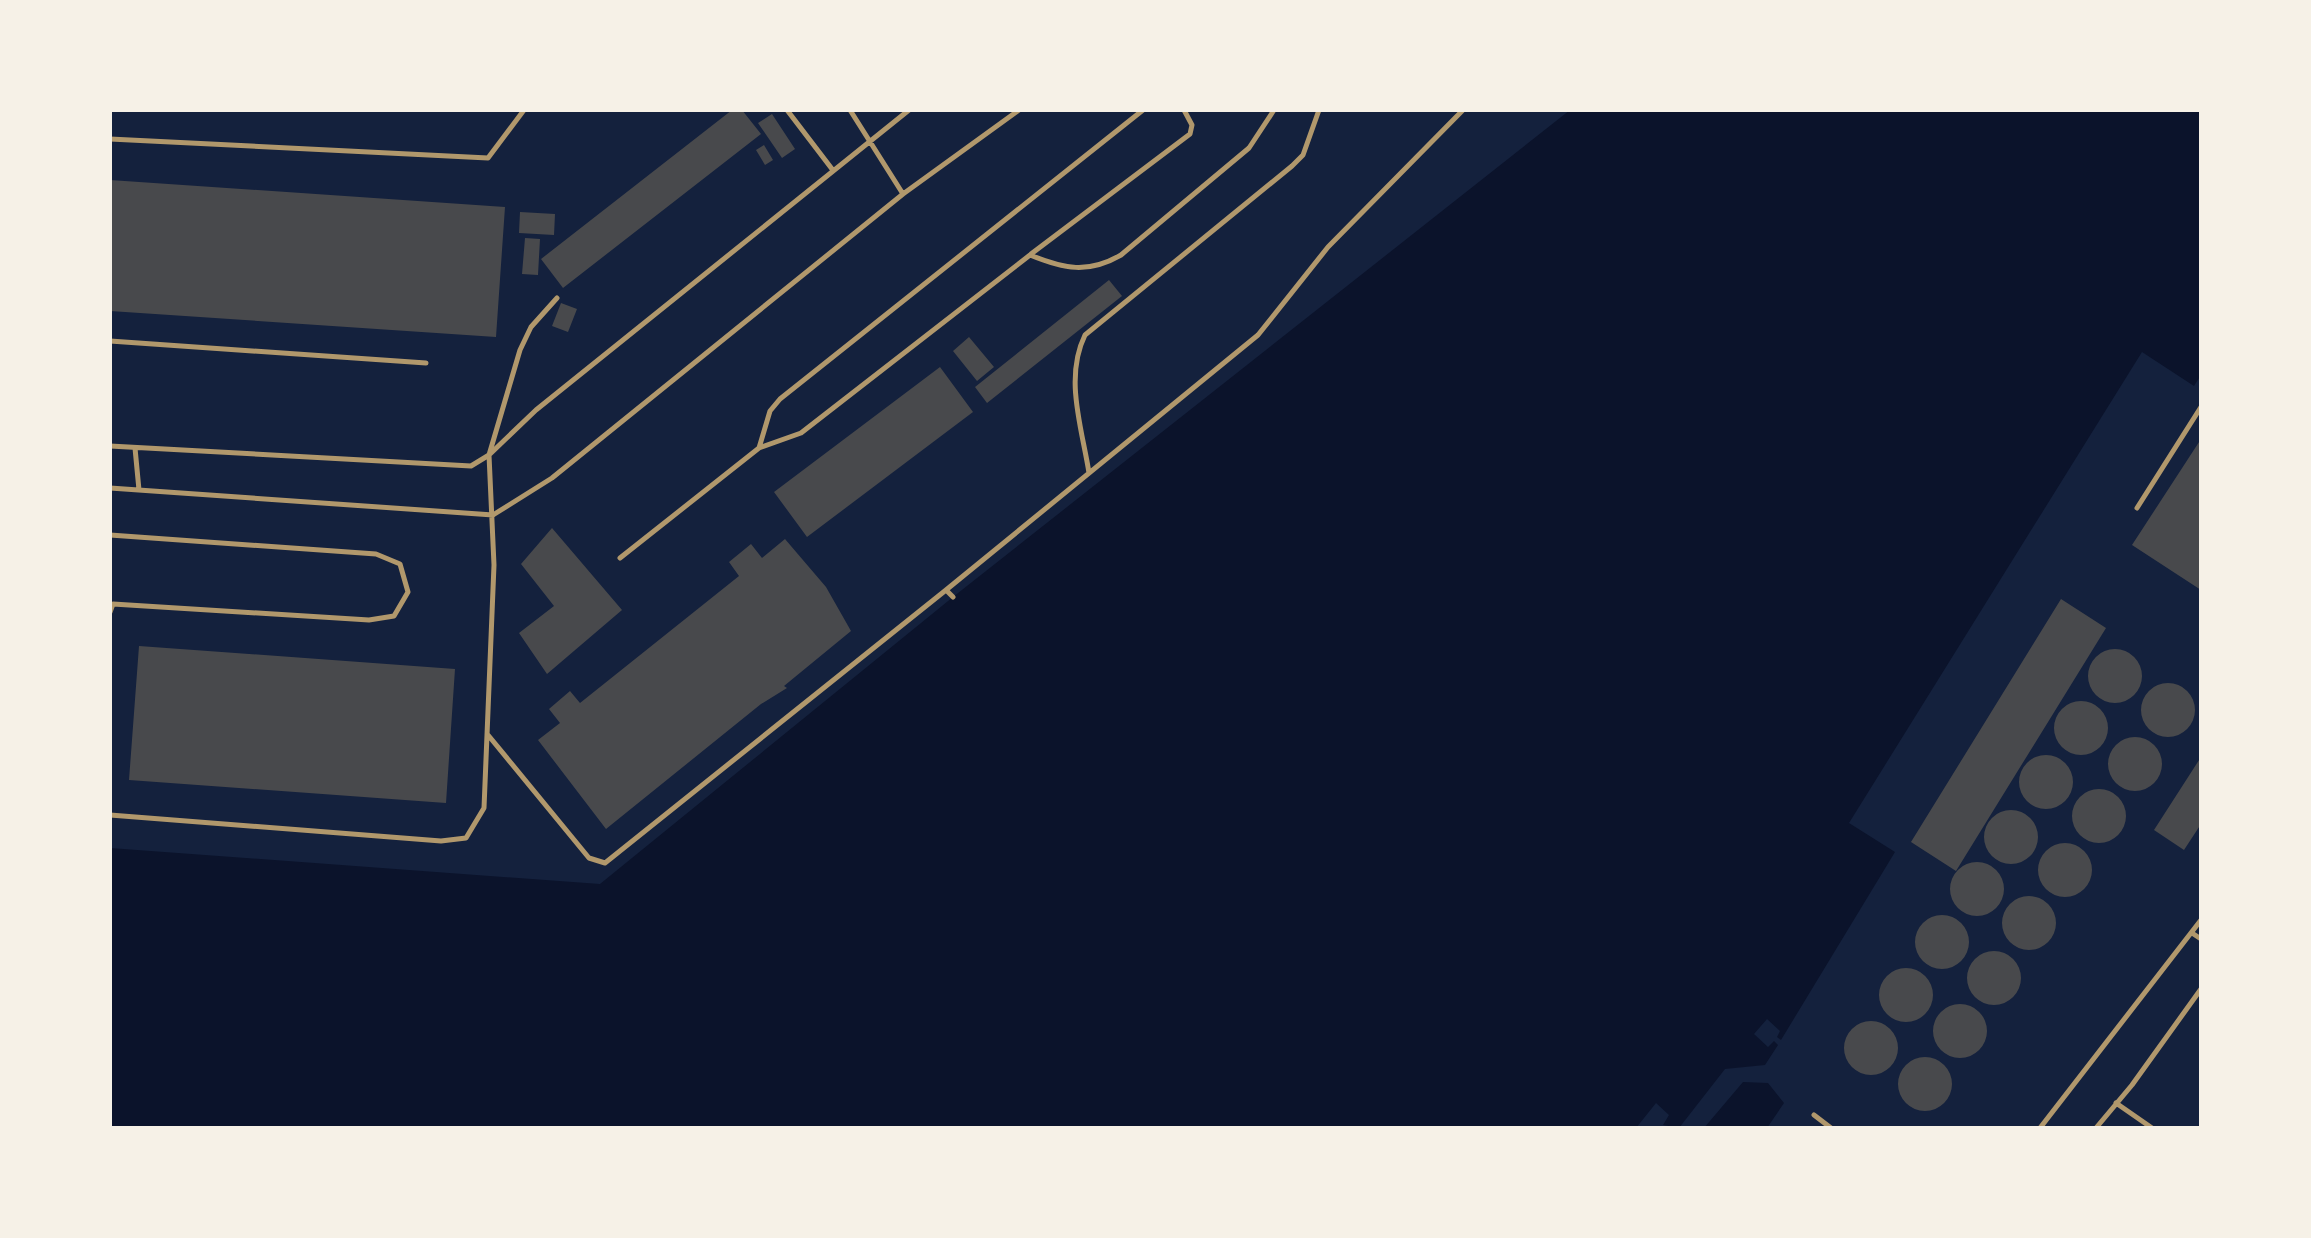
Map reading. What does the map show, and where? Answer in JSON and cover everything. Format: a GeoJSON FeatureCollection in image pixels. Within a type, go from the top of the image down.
{"type":"FeatureCollection","features":[{"type":"Feature","properties":{"kind":"lane"},"geometry":{"type":"LineString","coordinates":[[110,139],[488,158],[524,110]]}},
{"type":"Feature","properties":{"kind":"lane"},"geometry":{"type":"LineString","coordinates":[[787,110],[832,169]]}},
{"type":"Feature","properties":{"kind":"lane"},"geometry":{"type":"LineString","coordinates":[[850,110],[903,194]]}},
{"type":"Feature","properties":{"kind":"lane"},"geometry":{"type":"LineString","coordinates":[[110,446],[450,468],[471,466],[489,455],[548,400],[909,110]]}},
{"type":"Feature","properties":{"kind":"lane"},"geometry":{"type":"LineString","coordinates":[[110,488],[493,515],[552,478],[903,194],[1019,110]]}},
{"type":"Feature","properties":{"kind":"lane"},"geometry":{"type":"LineString","coordinates":[[759,448],[770,411],[780,399],[1143,110]]}},
{"type":"Feature","properties":{"kind":"lane"},"geometry":{"type":"LineString","coordinates":[[620,558],[759,448],[801,433],[1190,134],[1192,125],[1184,110]]}},
{"type":"Feature","properties":{"kind":"lane"},"geometry":{"type":"LineString","coordinates":[[1030,255],[1066,268],[1084,269],[1100,266],[1121,255],[1249,148],[1274,110]]}},
{"type":"Feature","properties":{"kind":"lane"},"geometry":{"type":"LineString","coordinates":[[1089,473],[1074,377],[1075,356],[1085,335],[1292,166],[1303,155],[1319,110]]}},
{"type":"Feature","properties":{"kind":"lane"},"geometry":{"type":"LineString","coordinates":[[487,734],[589,858],[605,863],[1258,335],[1328,247],[1463,110]]}},
{"type":"Feature","properties":{"kind":"lane"},"geometry":{"type":"LineString","coordinates":[[110,815],[441,841],[466,838],[484,808],[493,515],[489,455],[520,350],[531,327],[557,298]]}},
{"type":"Feature","properties":{"kind":"lane"},"geometry":{"type":"LineString","coordinates":[[110,341],[426,363]]}},
{"type":"Feature","properties":{"kind":"lane"},"geometry":{"type":"LineString","coordinates":[[2137,508],[2201,407]]}},
{"type":"Feature","properties":{"kind":"lane"},"geometry":{"type":"LineString","coordinates":[[135,448],[139,490]]}},
{"type":"Feature","properties":{"kind":"lane"},"geometry":{"type":"LineString","coordinates":[[110,535],[376,554],[400,564],[408,592],[394,616],[369,620],[112,604],[110,612]]}},
{"type":"Feature","properties":{"kind":"lane"},"geometry":{"type":"LineString","coordinates":[[946,590],[953,597]]}},
{"type":"Feature","properties":{"kind":"lane"},"geometry":{"type":"LineString","coordinates":[[2040,1128],[2201,920]]}},
{"type":"Feature","properties":{"kind":"lane"},"geometry":{"type":"LineString","coordinates":[[2192,933],[2201,939]]}},
{"type":"Feature","properties":{"kind":"lane"},"geometry":{"type":"LineString","coordinates":[[2096,1128],[2201,989]]}},
{"type":"Feature","properties":{"kind":"lane"},"geometry":{"type":"LineString","coordinates":[[2116,1103],[2152,1128]]}},
{"type":"Feature","properties":{"kind":"lane"},"geometry":{"type":"LineString","coordinates":[[1814,1115],[1831,1128]]}},
{"type":"Feature","properties":{"kind":"water"},"geometry":{"type":"Polygon","coordinates":[[[1570,110],[2201,110],[2201,375],[2194,386],[2142,352],[1849,823],[1895,852],[1781,1040],[1777,1037],[1780,1031],[1767,1019],[1754,1034],[1768,1047],[1774,1041],[1778,1045],[1765,1065],[1725,1069],[1679,1128],[1663,1125],[1669,1115],[1656,1103],[1636,1128],[110,1128],[110,848],[600,884],[953,597],[1570,110]]]}},
{"type":"Feature","properties":{"kind":"water"},"geometry":{"type":"Polygon","coordinates":[[[1743,1082],[1768,1083],[1784,1103],[1767,1128],[1704,1128],[1743,1082]]]}},
{"type":"Feature","properties":{"kind":"building"},"geometry":{"type":"Polygon","coordinates":[[[732,110],[742,110],[761,134],[563,288],[541,259],[732,110]]]}},
{"type":"Feature","properties":{"kind":"building"},"geometry":{"type":"Polygon","coordinates":[[[772,114],[795,149],[782,158],[758,123],[772,114]]]}},
{"type":"Feature","properties":{"kind":"building"},"geometry":{"type":"Polygon","coordinates":[[[764,145],[773,160],[765,165],[756,150],[764,145]]]}},
{"type":"Feature","properties":{"kind":"building"},"geometry":{"type":"Polygon","coordinates":[[[110,180],[505,207],[496,337],[110,311],[110,180]]]}},
{"type":"Feature","properties":{"kind":"building"},"geometry":{"type":"Polygon","coordinates":[[[520,212],[555,214],[554,235],[519,233],[520,212]]]}},
{"type":"Feature","properties":{"kind":"building"},"geometry":{"type":"Polygon","coordinates":[[[525,238],[540,239],[538,275],[522,274],[525,238]]]}},
{"type":"Feature","properties":{"kind":"building"},"geometry":{"type":"Polygon","coordinates":[[[1109,280],[1122,296],[987,403],[975,387],[1109,280]]]}},
{"type":"Feature","properties":{"kind":"building"},"geometry":{"type":"Polygon","coordinates":[[[561,303],[577,309],[568,332],[552,326],[561,303]]]}},
{"type":"Feature","properties":{"kind":"building"},"geometry":{"type":"Polygon","coordinates":[[[969,337],[994,367],[977,381],[953,351],[969,337]]]}},
{"type":"Feature","properties":{"kind":"building"},"geometry":{"type":"Polygon","coordinates":[[[940,367],[973,412],[807,537],[774,492],[940,367]]]}},
{"type":"Feature","properties":{"kind":"building"},"geometry":{"type":"Polygon","coordinates":[[[2201,439],[2201,590],[2132,545],[2201,439]]]}},
{"type":"Feature","properties":{"kind":"building"},"geometry":{"type":"Polygon","coordinates":[[[552,528],[622,610],[547,674],[519,633],[554,606],[521,564],[552,528]]]}},
{"type":"Feature","properties":{"kind":"building"},"geometry":{"type":"Polygon","coordinates":[[[785,539],[826,587],[851,631],[784,686],[787,688],[761,704],[606,829],[538,740],[560,723],[549,709],[570,691],[580,703],[739,576],[729,562],[751,544],[762,558],[785,539]]]}},
{"type":"Feature","properties":{"kind":"building"},"geometry":{"type":"Polygon","coordinates":[[[2061,599],[2106,628],[1956,871],[1911,842],[2061,599]]]}},
{"type":"Feature","properties":{"kind":"building"},"geometry":{"type":"Polygon","coordinates":[[[139,646],[455,669],[446,803],[129,780],[139,646]]]}},
{"type":"Feature","properties":{"kind":"building"},"geometry":{"type":"Polygon","coordinates":[[[2115,649],[2134,657],[2142,676],[2134,695],[2115,703],[2096,695],[2088,676],[2096,657],[2115,649]]]}},
{"type":"Feature","properties":{"kind":"building"},"geometry":{"type":"Polygon","coordinates":[[[2168,683],[2187,691],[2195,710],[2187,729],[2168,737],[2149,729],[2141,710],[2149,691],[2168,683]]]}},
{"type":"Feature","properties":{"kind":"building"},"geometry":{"type":"Polygon","coordinates":[[[2081,701],[2100,709],[2108,728],[2100,747],[2081,755],[2062,747],[2054,728],[2062,709],[2081,701]]]}},
{"type":"Feature","properties":{"kind":"building"},"geometry":{"type":"Polygon","coordinates":[[[2135,737],[2154,745],[2162,764],[2154,783],[2135,791],[2116,783],[2108,764],[2116,745],[2135,737]]]}},
{"type":"Feature","properties":{"kind":"building"},"geometry":{"type":"Polygon","coordinates":[[[2046,755],[2065,763],[2073,782],[2065,801],[2046,809],[2027,801],[2019,782],[2027,763],[2046,755]]]}},
{"type":"Feature","properties":{"kind":"building"},"geometry":{"type":"Polygon","coordinates":[[[2201,757],[2201,824],[2184,850],[2154,830],[2201,757]]]}},
{"type":"Feature","properties":{"kind":"building"},"geometry":{"type":"Polygon","coordinates":[[[2099,789],[2118,797],[2126,816],[2118,835],[2099,843],[2080,835],[2072,816],[2080,797],[2099,789]]]}},
{"type":"Feature","properties":{"kind":"building"},"geometry":{"type":"Polygon","coordinates":[[[2011,810],[2030,818],[2038,837],[2030,856],[2011,864],[1992,856],[1984,837],[1992,818],[2011,810]]]}},
{"type":"Feature","properties":{"kind":"building"},"geometry":{"type":"Polygon","coordinates":[[[2065,843],[2084,851],[2092,870],[2084,889],[2065,897],[2046,889],[2038,870],[2046,851],[2065,843]]]}},
{"type":"Feature","properties":{"kind":"building"},"geometry":{"type":"Polygon","coordinates":[[[1977,862],[1996,870],[2004,889],[1996,908],[1977,916],[1958,908],[1950,889],[1958,870],[1977,862]]]}},
{"type":"Feature","properties":{"kind":"building"},"geometry":{"type":"Polygon","coordinates":[[[2029,896],[2048,904],[2056,923],[2048,942],[2029,950],[2010,942],[2002,923],[2010,904],[2029,896]]]}},
{"type":"Feature","properties":{"kind":"building"},"geometry":{"type":"Polygon","coordinates":[[[1942,915],[1961,923],[1969,942],[1961,961],[1942,969],[1923,961],[1915,942],[1923,923],[1942,915]]]}},
{"type":"Feature","properties":{"kind":"building"},"geometry":{"type":"Polygon","coordinates":[[[1994,951],[2013,959],[2021,978],[2013,997],[1994,1005],[1975,997],[1967,978],[1975,959],[1994,951]]]}},
{"type":"Feature","properties":{"kind":"building"},"geometry":{"type":"Polygon","coordinates":[[[1906,968],[1925,976],[1933,995],[1925,1014],[1906,1022],[1887,1014],[1879,995],[1887,976],[1906,968]]]}},
{"type":"Feature","properties":{"kind":"building"},"geometry":{"type":"Polygon","coordinates":[[[1960,1004],[1979,1012],[1987,1031],[1979,1050],[1960,1058],[1941,1050],[1933,1031],[1941,1012],[1960,1004]]]}},
{"type":"Feature","properties":{"kind":"building"},"geometry":{"type":"Polygon","coordinates":[[[1871,1021],[1890,1029],[1898,1048],[1890,1067],[1871,1075],[1852,1067],[1844,1048],[1852,1029],[1871,1021]]]}},
{"type":"Feature","properties":{"kind":"building"},"geometry":{"type":"Polygon","coordinates":[[[1925,1057],[1944,1065],[1952,1084],[1944,1103],[1925,1111],[1906,1103],[1898,1084],[1906,1065],[1925,1057]]]}}]}
